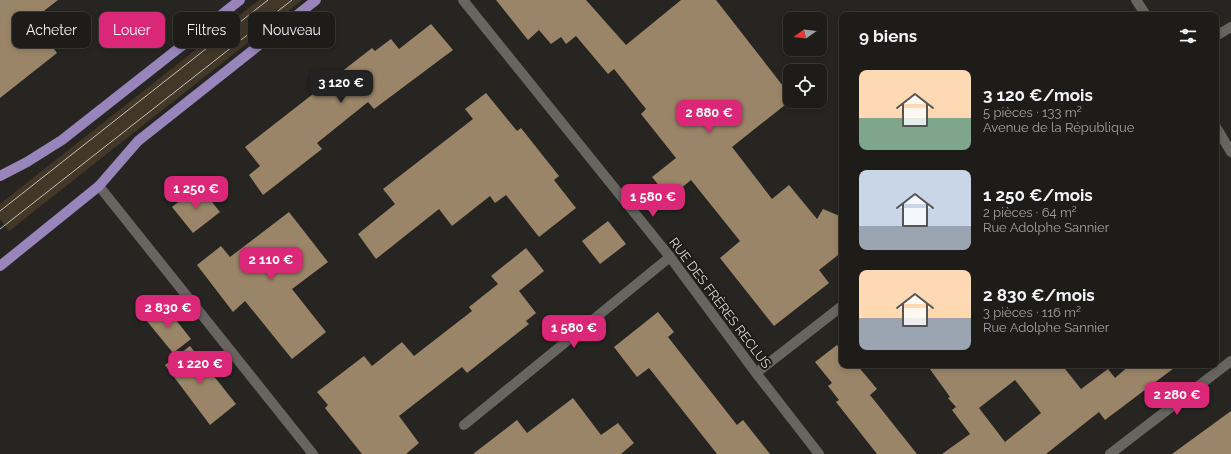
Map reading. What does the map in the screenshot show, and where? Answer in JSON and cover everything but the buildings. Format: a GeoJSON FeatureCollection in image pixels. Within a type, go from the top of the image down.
{"type":"FeatureCollection","features":[{"type":"Feature","properties":{"kind":"main road"},"geometry":{"type":"LineString","coordinates":[[0,176],[27,162],[62,140],[240,0]]}},
{"type":"Feature","properties":{"kind":"main road"},"geometry":{"type":"LineString","coordinates":[[0,266],[100,186],[138,141],[316,0]]}},
{"type":"Feature","properties":{"kind":"street","name":"RUE DES FRÈRES RECLUS"},"geometry":{"type":"LineString","coordinates":[[462,0],[670,257],[756,373],[819,454]]}},
{"type":"Feature","properties":{"kind":"street"},"geometry":{"type":"LineString","coordinates":[[1136,0],[1144,12]]}},
{"type":"Feature","properties":{"kind":"street"},"geometry":{"type":"LineString","coordinates":[[1219,34],[1231,27]]}},
{"type":"Feature","properties":{"kind":"street"},"geometry":{"type":"LineString","coordinates":[[1219,133],[1231,152]]}},
{"type":"Feature","properties":{"kind":"street"},"geometry":{"type":"LineString","coordinates":[[100,186],[313,454]]}},
{"type":"Feature","properties":{"kind":"street"},"geometry":{"type":"LineString","coordinates":[[464,425],[670,257]]}},
{"type":"Feature","properties":{"kind":"street"},"geometry":{"type":"LineString","coordinates":[[756,373],[839,308]]}},
{"type":"Feature","properties":{"kind":"street"},"geometry":{"type":"LineString","coordinates":[[1110,454],[1231,361]]}},
{"type":"Feature","properties":{"kind":"shaded area"},"geometry":{"type":"Polygon","coordinates":[[[259,0],[302,0],[287,12],[248,12],[248,43],[9,231],[0,219],[0,204],[198,48],[240,48],[240,15],[259,0]]]}},
{"type":"Feature","properties":{"kind":"tram line"},"geometry":{"type":"LineString","coordinates":[[0,211],[268,0]]}},
{"type":"Feature","properties":{"kind":"tram line"},"geometry":{"type":"LineString","coordinates":[[0,229],[292,0]]}}]}
